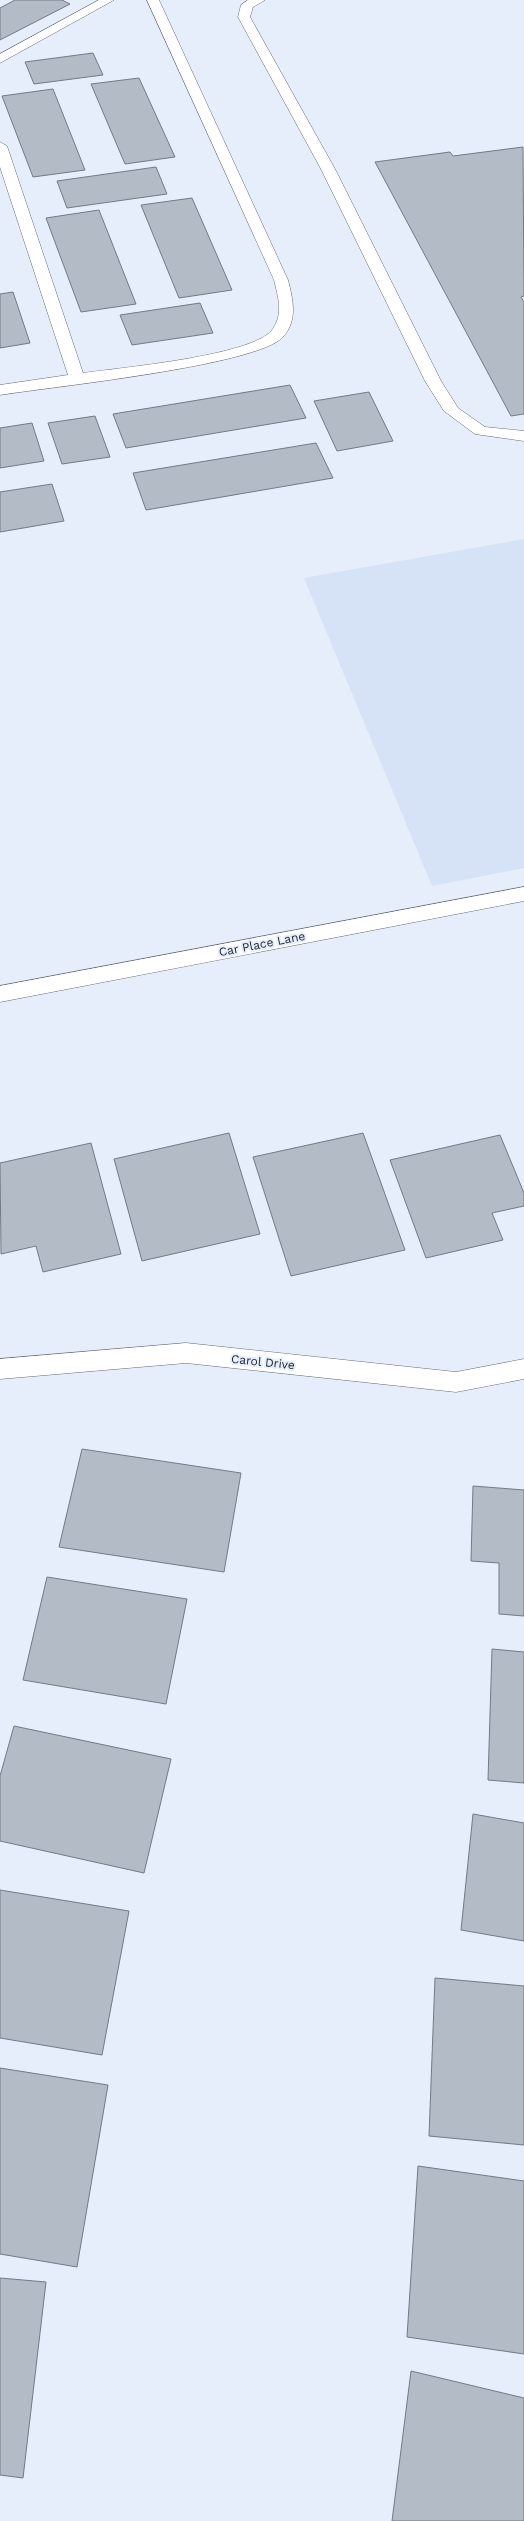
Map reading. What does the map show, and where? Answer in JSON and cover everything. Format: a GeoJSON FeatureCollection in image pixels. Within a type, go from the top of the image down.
{"type":"FeatureCollection","features":[{"type":"Feature","properties":{"kind":"street"},"geometry":{"type":"LineString","coordinates":[[0,59],[108,0]]}},
{"type":"Feature","properties":{"kind":"street"},"geometry":{"type":"LineString","coordinates":[[0,390],[229,354],[264,344],[277,334],[285,321],[287,304],[281,280],[153,0]]}},
{"type":"Feature","properties":{"kind":"street"},"geometry":{"type":"LineString","coordinates":[[259,0],[247,5],[244,17],[328,169],[433,382],[452,411],[481,431],[524,436]]}},
{"type":"Feature","properties":{"kind":"street"},"geometry":{"type":"LineString","coordinates":[[0,146],[76,379]]}},
{"type":"Feature","properties":{"kind":"street","name":"Car Place Lane"},"geometry":{"type":"LineString","coordinates":[[0,994],[524,894]]}},
{"type":"Feature","properties":{"kind":"street","name":"Carol Drive"},"geometry":{"type":"LineString","coordinates":[[0,1369],[186,1353],[456,1382],[524,1369]]}},
{"type":"Feature","properties":{"kind":"shaded area"},"geometry":{"type":"Polygon","coordinates":[[[524,539],[524,868],[432,886],[304,578],[524,539]]]}},
{"type":"Feature","properties":{"kind":"building"},"geometry":{"type":"Polygon","coordinates":[[[15,0],[62,0],[70,4],[0,40],[0,8],[15,0]]]}},
{"type":"Feature","properties":{"kind":"building"},"geometry":{"type":"Polygon","coordinates":[[[93,53],[103,75],[34,84],[25,62],[93,53]]]}},
{"type":"Feature","properties":{"kind":"building"},"geometry":{"type":"Polygon","coordinates":[[[139,78],[175,157],[125,164],[91,84],[139,78]]]}},
{"type":"Feature","properties":{"kind":"building"},"geometry":{"type":"Polygon","coordinates":[[[53,89],[85,170],[33,177],[2,96],[53,89]]]}},
{"type":"Feature","properties":{"kind":"building"},"geometry":{"type":"Polygon","coordinates":[[[523,147],[524,296],[521,297],[524,302],[524,414],[511,416],[375,162],[450,152],[453,156],[523,147]]]}},
{"type":"Feature","properties":{"kind":"building"},"geometry":{"type":"Polygon","coordinates":[[[156,167],[167,194],[67,208],[57,181],[156,167]]]}},
{"type":"Feature","properties":{"kind":"building"},"geometry":{"type":"Polygon","coordinates":[[[192,198],[232,290],[179,298],[141,205],[192,198]]]}},
{"type":"Feature","properties":{"kind":"building"},"geometry":{"type":"Polygon","coordinates":[[[99,210],[136,304],[81,312],[46,218],[99,210]]]}},
{"type":"Feature","properties":{"kind":"building"},"geometry":{"type":"Polygon","coordinates":[[[13,292],[30,343],[0,348],[0,294],[13,292]]]}},
{"type":"Feature","properties":{"kind":"building"},"geometry":{"type":"Polygon","coordinates":[[[200,303],[213,333],[132,345],[120,315],[200,303]]]}},
{"type":"Feature","properties":{"kind":"building"},"geometry":{"type":"Polygon","coordinates":[[[290,385],[306,418],[126,448],[113,414],[290,385]]]}},
{"type":"Feature","properties":{"kind":"building"},"geometry":{"type":"Polygon","coordinates":[[[369,392],[393,441],[337,451],[314,401],[369,392]]]}},
{"type":"Feature","properties":{"kind":"building"},"geometry":{"type":"Polygon","coordinates":[[[95,416],[110,457],[62,464],[48,423],[95,416]]]}},
{"type":"Feature","properties":{"kind":"building"},"geometry":{"type":"Polygon","coordinates":[[[32,423],[44,461],[0,468],[0,428],[32,423]]]}},
{"type":"Feature","properties":{"kind":"building"},"geometry":{"type":"Polygon","coordinates":[[[316,443],[333,478],[146,510],[133,473],[316,443]]]}},
{"type":"Feature","properties":{"kind":"building"},"geometry":{"type":"Polygon","coordinates":[[[52,484],[64,521],[0,532],[0,492],[52,484]]]}},
{"type":"Feature","properties":{"kind":"building"},"geometry":{"type":"Polygon","coordinates":[[[229,1133],[260,1234],[142,1261],[114,1159],[229,1133]]]}},
{"type":"Feature","properties":{"kind":"building"},"geometry":{"type":"Polygon","coordinates":[[[363,1133],[405,1250],[291,1276],[253,1157],[363,1133]]]}},
{"type":"Feature","properties":{"kind":"building"},"geometry":{"type":"Polygon","coordinates":[[[500,1135],[524,1193],[524,1206],[492,1213],[503,1240],[426,1258],[390,1160],[500,1135]]]}},
{"type":"Feature","properties":{"kind":"building"},"geometry":{"type":"Polygon","coordinates":[[[91,1143],[121,1254],[43,1272],[36,1246],[1,1254],[0,1163],[91,1143]]]}},
{"type":"Feature","properties":{"kind":"building"},"geometry":{"type":"Polygon","coordinates":[[[82,1449],[241,1473],[224,1572],[59,1547],[82,1449]]]}},
{"type":"Feature","properties":{"kind":"building"},"geometry":{"type":"Polygon","coordinates":[[[473,1486],[524,1490],[524,1616],[499,1614],[499,1563],[471,1561],[473,1486]]]}},
{"type":"Feature","properties":{"kind":"building"},"geometry":{"type":"Polygon","coordinates":[[[47,1577],[187,1599],[166,1704],[23,1680],[47,1577]]]}},
{"type":"Feature","properties":{"kind":"building"},"geometry":{"type":"Polygon","coordinates":[[[492,1649],[524,1652],[524,1783],[488,1780],[492,1649]]]}},
{"type":"Feature","properties":{"kind":"building"},"geometry":{"type":"Polygon","coordinates":[[[14,1726],[171,1759],[144,1873],[0,1841],[0,1776],[14,1726]]]}},
{"type":"Feature","properties":{"kind":"building"},"geometry":{"type":"Polygon","coordinates":[[[473,1814],[524,1823],[524,1941],[461,1930],[473,1814]]]}},
{"type":"Feature","properties":{"kind":"building"},"geometry":{"type":"Polygon","coordinates":[[[0,1890],[129,1911],[102,2055],[0,2038],[0,1890]]]}},
{"type":"Feature","properties":{"kind":"building"},"geometry":{"type":"Polygon","coordinates":[[[435,1978],[524,1986],[524,2145],[429,2136],[435,1978]]]}},
{"type":"Feature","properties":{"kind":"building"},"geometry":{"type":"Polygon","coordinates":[[[0,2068],[108,2085],[77,2267],[0,2254],[0,2068]]]}},
{"type":"Feature","properties":{"kind":"building"},"geometry":{"type":"Polygon","coordinates":[[[418,2166],[524,2181],[524,2354],[407,2337],[418,2166]]]}},
{"type":"Feature","properties":{"kind":"building"},"geometry":{"type":"Polygon","coordinates":[[[0,2278],[46,2282],[23,2478],[0,2475],[0,2278]]]}},
{"type":"Feature","properties":{"kind":"building"},"geometry":{"type":"Polygon","coordinates":[[[411,2371],[524,2398],[524,2521],[392,2521],[411,2371]]]}}]}
